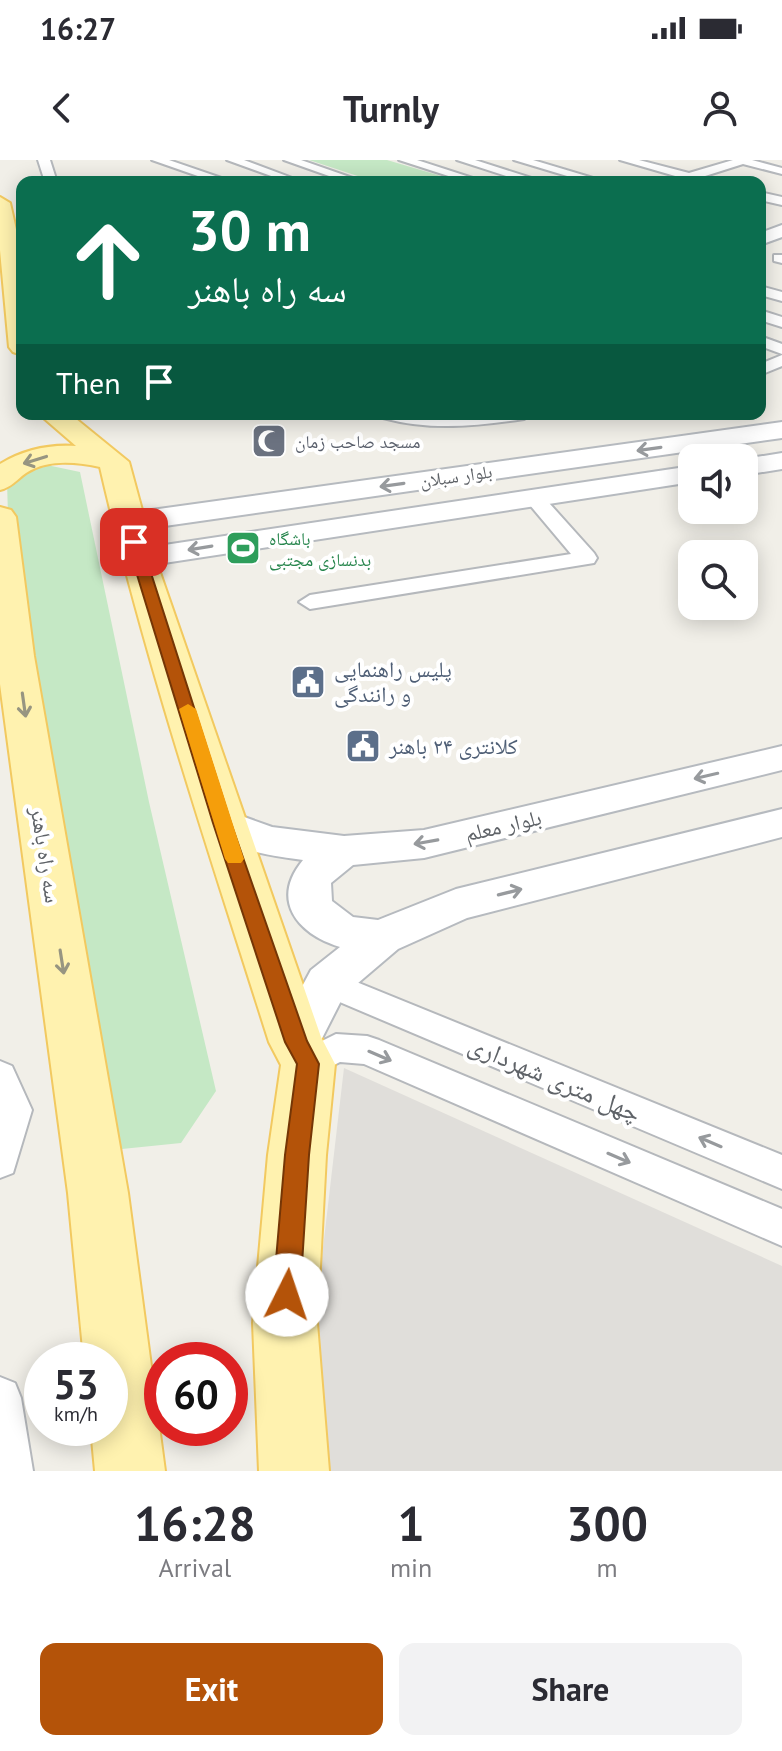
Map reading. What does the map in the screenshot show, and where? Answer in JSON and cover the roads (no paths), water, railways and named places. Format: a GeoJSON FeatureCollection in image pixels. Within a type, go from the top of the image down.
{"type":"FeatureCollection","features":[{"type":"Feature","properties":{"kind":"main road"},"geometry":{"type":"LineString","coordinates":[[0,203],[16,285]]}},
{"type":"Feature","properties":{"kind":"main road"},"geometry":{"type":"LineString","coordinates":[[61,420],[114,462],[134,540],[222,823],[302,1053],[285,1323],[294,1471]]}},
{"type":"Feature","properties":{"kind":"main road"},"geometry":{"type":"LineString","coordinates":[[0,481],[18,466],[66,452],[89,454],[114,462]]}},
{"type":"Feature","properties":{"kind":"main road","name":"سه راه باهنر"},"geometry":{"type":"LineString","coordinates":[[1,533],[7,654],[98,1193],[130,1471]]}},
{"type":"Feature","properties":{"kind":"street"},"geometry":{"type":"LineString","coordinates":[[290,160],[339,176]]}},
{"type":"Feature","properties":{"kind":"street"},"geometry":{"type":"LineString","coordinates":[[405,160],[459,176]]}},
{"type":"Feature","properties":{"kind":"street"},"geometry":{"type":"LineString","coordinates":[[463,160],[518,176]]}},
{"type":"Feature","properties":{"kind":"street"},"geometry":{"type":"LineString","coordinates":[[520,160],[556,165],[582,176]]}},
{"type":"Feature","properties":{"kind":"street"},"geometry":{"type":"LineString","coordinates":[[692,176],[740,160],[782,171]]}},
{"type":"Feature","properties":{"kind":"street"},"geometry":{"type":"LineString","coordinates":[[168,161],[212,176]]}},
{"type":"Feature","properties":{"kind":"street"},"geometry":{"type":"LineString","coordinates":[[241,161],[280,176]]}},
{"type":"Feature","properties":{"kind":"street"},"geometry":{"type":"LineString","coordinates":[[636,161],[686,176]]}},
{"type":"Feature","properties":{"kind":"street"},"geometry":{"type":"LineString","coordinates":[[690,163],[737,175]]}},
{"type":"Feature","properties":{"kind":"street"},"geometry":{"type":"LineString","coordinates":[[491,176],[503,172]]}},
{"type":"Feature","properties":{"kind":"street"},"geometry":{"type":"LineString","coordinates":[[257,176],[271,173]]}},
{"type":"Feature","properties":{"kind":"street"},"geometry":{"type":"LineString","coordinates":[[767,378],[782,360]]}},
{"type":"Feature","properties":{"kind":"street"},"geometry":{"type":"LineString","coordinates":[[405,420],[449,423],[474,420]]}},
{"type":"Feature","properties":{"kind":"street","name":"بلوار سبلان"},"geometry":{"type":"LineString","coordinates":[[134,540],[782,430]]}},
{"type":"Feature","properties":{"kind":"street"},"geometry":{"type":"LineString","coordinates":[[758,465],[782,461]]}},
{"type":"Feature","properties":{"kind":"street","name":"بلوار سبلان"},"geometry":{"type":"LineString","coordinates":[[134,540],[273,542],[678,476]]}},
{"type":"Feature","properties":{"kind":"street"},"geometry":{"type":"LineString","coordinates":[[310,602],[586,558],[534,498]]}},
{"type":"Feature","properties":{"kind":"street","name":"بلوار معلم"},"geometry":{"type":"LineString","coordinates":[[222,823],[266,841],[344,851],[424,844],[782,758]]}},
{"type":"Feature","properties":{"kind":"street"},"geometry":{"type":"LineString","coordinates":[[782,823],[456,905],[382,937],[327,983],[302,1053],[336,1048],[367,1050],[782,1228]]}},
{"type":"Feature","properties":{"kind":"street"},"geometry":{"type":"LineString","coordinates":[[344,851],[322,864],[314,873],[309,883],[309,903],[321,921],[342,933],[382,937]]}},
{"type":"Feature","properties":{"kind":"street","name":"چهل متری شهرداری"},"geometry":{"type":"LineString","coordinates":[[327,983],[782,1172]]}},
{"type":"Feature","properties":{"kind":"street"},"geometry":{"type":"LineString","coordinates":[[0,1076],[14,1110],[0,1161]]}},
{"type":"Feature","properties":{"kind":"street"},"geometry":{"type":"LineString","coordinates":[[0,1398],[11,1471]]}},
{"type":"Feature","properties":{"kind":"place","name":"مسجد صاحب زمان"},"geometry":{"type":"Point","coordinates":[269,441]}},
{"type":"Feature","properties":{"kind":"place","name":"باشگاه بدنسازی مجتبی"},"geometry":{"type":"Point","coordinates":[243,548]}},
{"type":"Feature","properties":{"kind":"place","name":"پلیس راهنمایی و رانندگی"},"geometry":{"type":"Point","coordinates":[308,682]}},
{"type":"Feature","properties":{"kind":"place","name":"کلانتری ۲۴ باهنر"},"geometry":{"type":"Point","coordinates":[363,746]}}]}
